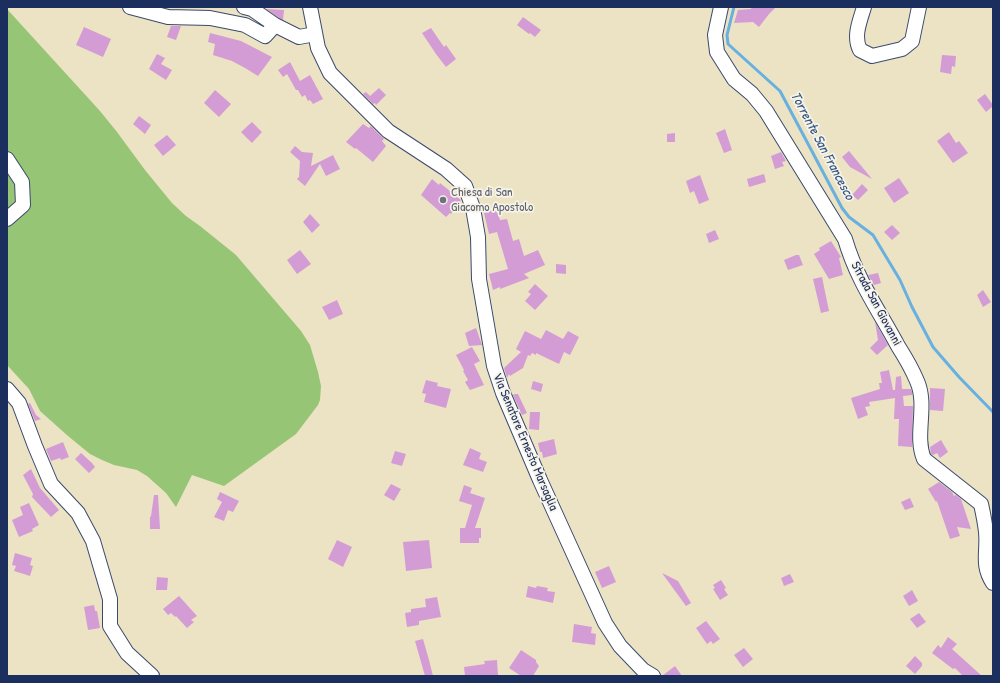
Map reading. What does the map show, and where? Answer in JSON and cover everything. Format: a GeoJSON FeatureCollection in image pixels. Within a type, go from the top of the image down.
{"type":"FeatureCollection","features":[{"type":"Feature","properties":{"kind":"street"},"geometry":{"type":"LineString","coordinates":[[130,7],[168,17],[210,18],[245,25],[265,36],[275,25]]}},
{"type":"Feature","properties":{"kind":"street"},"geometry":{"type":"LineString","coordinates":[[244,7],[252,9],[275,25],[299,37],[315,34]]}},
{"type":"Feature","properties":{"kind":"street","name":"Via Senatore Ernesto Marsaglia"},"geometry":{"type":"LineString","coordinates":[[310,7],[318,48],[330,73],[388,130],[446,169],[465,186],[473,208],[478,237],[479,279],[494,366],[503,392],[540,480],[605,623],[620,646],[643,670],[653,676]]}},
{"type":"Feature","properties":{"kind":"street","name":"Strada San Giovanni"},"geometry":{"type":"LineString","coordinates":[[722,7],[715,35],[716,52],[734,79],[752,94],[766,111],[845,239],[852,261],[862,284],[918,382],[921,402],[920,449],[924,459],[981,504],[986,533],[985,558],[987,574],[993,583]]}},
{"type":"Feature","properties":{"kind":"street"},"geometry":{"type":"LineString","coordinates":[[864,7],[856,43],[860,50],[872,56],[902,49],[912,41],[919,7]]}},
{"type":"Feature","properties":{"kind":"street"},"geometry":{"type":"LineString","coordinates":[[7,159],[22,182],[23,205],[7,219]]}},
{"type":"Feature","properties":{"kind":"street"},"geometry":{"type":"LineString","coordinates":[[7,389],[19,403],[51,484],[78,513],[93,541],[110,599],[110,626],[128,653],[152,676]]}},
{"type":"Feature","properties":{"kind":"green space"},"geometry":{"type":"Polygon","coordinates":[[[7,9],[100,111],[172,203],[186,216],[236,255],[301,331],[310,345],[321,386],[320,400],[318,405],[296,434],[224,486],[192,475],[176,507],[166,493],[147,476],[137,470],[114,465],[90,454],[68,436],[40,411],[29,389],[7,365],[7,9]]]}},
{"type":"Feature","properties":{"kind":"building"},"geometry":{"type":"Polygon","coordinates":[[[752,7],[776,7],[759,27],[753,22],[734,23],[738,10],[751,9],[752,7]]]}},
{"type":"Feature","properties":{"kind":"building"},"geometry":{"type":"Polygon","coordinates":[[[266,9],[284,10],[283,20],[279,18],[266,9]]]}},
{"type":"Feature","properties":{"kind":"building"},"geometry":{"type":"Polygon","coordinates":[[[523,17],[541,30],[535,37],[517,25],[523,17]]]}},
{"type":"Feature","properties":{"kind":"building"},"geometry":{"type":"Polygon","coordinates":[[[171,26],[181,26],[176,40],[167,37],[171,26]]]}},
{"type":"Feature","properties":{"kind":"building"},"geometry":{"type":"Polygon","coordinates":[[[84,27],[111,39],[103,57],[76,45],[84,27]]]}},
{"type":"Feature","properties":{"kind":"building"},"geometry":{"type":"Polygon","coordinates":[[[431,28],[444,47],[446,45],[456,59],[446,67],[422,33],[431,28]]]}},
{"type":"Feature","properties":{"kind":"building"},"geometry":{"type":"Polygon","coordinates":[[[210,33],[241,41],[272,57],[258,76],[232,61],[213,55],[215,44],[208,42],[210,33]]]}},
{"type":"Feature","properties":{"kind":"building"},"geometry":{"type":"Polygon","coordinates":[[[157,54],[165,58],[161,64],[172,70],[166,80],[149,69],[157,54]]]}},
{"type":"Feature","properties":{"kind":"building"},"geometry":{"type":"Polygon","coordinates":[[[942,55],[956,56],[955,67],[952,66],[951,74],[940,72],[942,55]]]}},
{"type":"Feature","properties":{"kind":"building"},"geometry":{"type":"Polygon","coordinates":[[[290,62],[300,81],[310,75],[323,99],[313,104],[310,100],[308,101],[305,95],[302,97],[298,90],[296,90],[287,74],[283,77],[278,70],[290,62]]]}},
{"type":"Feature","properties":{"kind":"building"},"geometry":{"type":"Polygon","coordinates":[[[379,88],[386,95],[376,105],[363,94],[366,92],[370,96],[379,88]]]}},
{"type":"Feature","properties":{"kind":"building"},"geometry":{"type":"Polygon","coordinates":[[[215,90],[231,104],[219,117],[204,103],[215,90]]]}},
{"type":"Feature","properties":{"kind":"building"},"geometry":{"type":"Polygon","coordinates":[[[985,94],[993,105],[986,112],[977,100],[985,94]]]}},
{"type":"Feature","properties":{"kind":"building"},"geometry":{"type":"Polygon","coordinates":[[[139,116],[151,125],[145,134],[133,124],[139,116]]]}},
{"type":"Feature","properties":{"kind":"building"},"geometry":{"type":"Polygon","coordinates":[[[252,122],[262,132],[252,143],[241,132],[252,122]]]}},
{"type":"Feature","properties":{"kind":"building"},"geometry":{"type":"Polygon","coordinates":[[[363,124],[369,128],[371,126],[384,139],[382,141],[386,146],[373,162],[346,142],[363,124]]]}},
{"type":"Feature","properties":{"kind":"building"},"geometry":{"type":"Polygon","coordinates":[[[725,129],[732,150],[724,153],[716,133],[725,129]]]}},
{"type":"Feature","properties":{"kind":"building"},"geometry":{"type":"Polygon","coordinates":[[[949,132],[956,143],[959,141],[968,153],[953,163],[937,141],[949,132]]]}},
{"type":"Feature","properties":{"kind":"building"},"geometry":{"type":"Polygon","coordinates":[[[675,133],[675,142],[667,142],[667,134],[675,133]]]}},
{"type":"Feature","properties":{"kind":"building"},"geometry":{"type":"Polygon","coordinates":[[[167,135],[176,145],[163,156],[154,145],[167,135]]]}},
{"type":"Feature","properties":{"kind":"building"},"geometry":{"type":"Polygon","coordinates":[[[295,146],[302,152],[313,153],[311,166],[333,155],[340,169],[326,176],[320,164],[305,186],[297,179],[299,177],[300,161],[290,152],[295,146]]]}},
{"type":"Feature","properties":{"kind":"building"},"geometry":{"type":"Polygon","coordinates":[[[849,151],[872,179],[850,167],[842,157],[849,151]]]}},
{"type":"Feature","properties":{"kind":"building"},"geometry":{"type":"Polygon","coordinates":[[[781,152],[786,161],[782,162],[784,166],[775,169],[771,156],[781,152]]]}},
{"type":"Feature","properties":{"kind":"building"},"geometry":{"type":"Polygon","coordinates":[[[764,174],[766,182],[749,187],[747,179],[764,174]]]}},
{"type":"Feature","properties":{"kind":"building"},"geometry":{"type":"Polygon","coordinates":[[[700,175],[709,200],[699,204],[694,191],[690,193],[686,181],[700,175]]]}},
{"type":"Feature","properties":{"kind":"building"},"geometry":{"type":"Polygon","coordinates":[[[899,178],[909,193],[894,203],[884,188],[899,178]]]}},
{"type":"Feature","properties":{"kind":"building"},"geometry":{"type":"Polygon","coordinates":[[[432,179],[439,185],[440,183],[461,200],[451,214],[450,213],[446,217],[421,195],[432,179]]]}},
{"type":"Feature","properties":{"kind":"building"},"geometry":{"type":"Polygon","coordinates":[[[862,184],[868,190],[858,200],[852,195],[862,184]]]}},
{"type":"Feature","properties":{"kind":"building"},"geometry":{"type":"Polygon","coordinates":[[[496,209],[500,220],[507,219],[513,241],[519,239],[524,256],[538,250],[545,265],[524,274],[529,278],[500,289],[500,287],[493,290],[489,274],[508,269],[497,232],[489,234],[484,213],[496,209]]]}},
{"type":"Feature","properties":{"kind":"building"},"geometry":{"type":"Polygon","coordinates":[[[310,214],[320,225],[312,233],[303,222],[310,214]]]}},
{"type":"Feature","properties":{"kind":"building"},"geometry":{"type":"Polygon","coordinates":[[[892,225],[900,233],[892,240],[884,232],[892,225]]]}},
{"type":"Feature","properties":{"kind":"building"},"geometry":{"type":"Polygon","coordinates":[[[715,230],[719,239],[709,243],[706,234],[715,230]]]}},
{"type":"Feature","properties":{"kind":"building"},"geometry":{"type":"Polygon","coordinates":[[[831,241],[841,257],[839,258],[843,275],[829,279],[814,254],[820,250],[819,248],[831,241]]]}},
{"type":"Feature","properties":{"kind":"building"},"geometry":{"type":"Polygon","coordinates":[[[300,250],[311,264],[297,274],[287,260],[300,250]]]}},
{"type":"Feature","properties":{"kind":"building"},"geometry":{"type":"Polygon","coordinates":[[[799,255],[803,265],[788,270],[784,260],[799,255]]]}},
{"type":"Feature","properties":{"kind":"building"},"geometry":{"type":"Polygon","coordinates":[[[556,264],[566,265],[566,274],[556,273],[556,264]]]}},
{"type":"Feature","properties":{"kind":"building"},"geometry":{"type":"Polygon","coordinates":[[[878,273],[881,283],[874,285],[868,275],[878,273]]]}},
{"type":"Feature","properties":{"kind":"building"},"geometry":{"type":"Polygon","coordinates":[[[822,277],[829,311],[821,313],[813,279],[822,277]]]}},
{"type":"Feature","properties":{"kind":"building"},"geometry":{"type":"Polygon","coordinates":[[[535,284],[548,296],[535,310],[525,301],[531,294],[528,292],[535,284]]]}},
{"type":"Feature","properties":{"kind":"building"},"geometry":{"type":"Polygon","coordinates":[[[983,290],[991,302],[983,307],[977,295],[983,290]]]}},
{"type":"Feature","properties":{"kind":"building"},"geometry":{"type":"Polygon","coordinates":[[[337,300],[343,314],[329,320],[322,307],[337,300]]]}},
{"type":"Feature","properties":{"kind":"building"},"geometry":{"type":"Polygon","coordinates":[[[875,322],[888,345],[877,355],[870,348],[878,340],[875,322]]]}},
{"type":"Feature","properties":{"kind":"building"},"geometry":{"type":"Polygon","coordinates":[[[476,328],[482,345],[469,346],[465,333],[476,328]]]}},
{"type":"Feature","properties":{"kind":"building"},"geometry":{"type":"Polygon","coordinates":[[[546,330],[563,339],[568,331],[579,337],[570,355],[564,352],[559,364],[536,353],[536,355],[532,353],[530,356],[528,355],[523,368],[510,376],[509,374],[507,378],[504,368],[521,352],[516,349],[525,331],[541,339],[546,330]]]}},
{"type":"Feature","properties":{"kind":"building"},"geometry":{"type":"Polygon","coordinates":[[[472,347],[480,361],[474,364],[484,385],[470,390],[465,382],[468,380],[463,371],[464,370],[456,355],[472,347]]]}},
{"type":"Feature","properties":{"kind":"building"},"geometry":{"type":"Polygon","coordinates":[[[889,370],[893,390],[895,390],[896,377],[901,376],[902,389],[911,389],[912,392],[912,395],[903,396],[904,406],[913,406],[912,447],[898,446],[899,419],[894,419],[895,398],[869,402],[870,406],[865,407],[868,415],[858,419],[851,398],[880,389],[879,383],[882,383],[880,372],[889,370]]]}},
{"type":"Feature","properties":{"kind":"building"},"geometry":{"type":"Polygon","coordinates":[[[426,380],[438,383],[437,386],[451,389],[446,408],[424,402],[426,394],[422,393],[426,380]]]}},
{"type":"Feature","properties":{"kind":"building"},"geometry":{"type":"Polygon","coordinates":[[[533,381],[543,384],[541,392],[531,389],[533,381]]]}},
{"type":"Feature","properties":{"kind":"building"},"geometry":{"type":"Polygon","coordinates":[[[930,388],[945,389],[943,411],[930,410],[930,388]]]}},
{"type":"Feature","properties":{"kind":"building"},"geometry":{"type":"Polygon","coordinates":[[[518,394],[527,413],[522,415],[513,395],[518,394]]]}},
{"type":"Feature","properties":{"kind":"building"},"geometry":{"type":"Polygon","coordinates":[[[30,403],[36,415],[41,419],[35,421],[28,404],[30,403]]]}},
{"type":"Feature","properties":{"kind":"building"},"geometry":{"type":"Polygon","coordinates":[[[530,412],[540,412],[539,430],[529,429],[530,412]]]}},
{"type":"Feature","properties":{"kind":"building"},"geometry":{"type":"Polygon","coordinates":[[[554,439],[557,454],[543,458],[538,443],[554,439]]]}},
{"type":"Feature","properties":{"kind":"building"},"geometry":{"type":"Polygon","coordinates":[[[941,440],[948,452],[940,458],[937,453],[933,455],[931,454],[930,447],[941,440]]]}},
{"type":"Feature","properties":{"kind":"building"},"geometry":{"type":"Polygon","coordinates":[[[63,442],[69,457],[51,461],[46,449],[63,442]]]}},
{"type":"Feature","properties":{"kind":"building"},"geometry":{"type":"Polygon","coordinates":[[[470,448],[481,453],[479,459],[487,462],[483,472],[463,465],[470,448]]]}},
{"type":"Feature","properties":{"kind":"building"},"geometry":{"type":"Polygon","coordinates":[[[395,451],[406,454],[402,466],[391,463],[395,451]]]}},
{"type":"Feature","properties":{"kind":"building"},"geometry":{"type":"Polygon","coordinates":[[[81,453],[95,467],[89,473],[75,459],[81,453]]]}},
{"type":"Feature","properties":{"kind":"building"},"geometry":{"type":"Polygon","coordinates":[[[31,469],[40,488],[59,510],[51,517],[32,497],[33,494],[23,475],[31,469]]]}},
{"type":"Feature","properties":{"kind":"building"},"geometry":{"type":"Polygon","coordinates":[[[939,482],[952,492],[954,496],[956,495],[961,499],[971,529],[957,527],[960,536],[950,539],[937,501],[936,502],[928,489],[939,482]]]}},
{"type":"Feature","properties":{"kind":"building"},"geometry":{"type":"Polygon","coordinates":[[[391,484],[401,489],[394,501],[384,495],[391,484]]]}},
{"type":"Feature","properties":{"kind":"building"},"geometry":{"type":"Polygon","coordinates":[[[464,485],[472,488],[470,493],[485,498],[475,528],[481,528],[481,538],[479,538],[479,543],[460,543],[460,528],[465,528],[472,505],[459,501],[464,485]]]}},
{"type":"Feature","properties":{"kind":"building"},"geometry":{"type":"Polygon","coordinates":[[[220,492],[239,501],[233,512],[228,510],[224,521],[214,517],[222,502],[217,499],[220,492]]]}},
{"type":"Feature","properties":{"kind":"building"},"geometry":{"type":"Polygon","coordinates":[[[154,495],[158,495],[160,529],[150,529],[150,517],[154,495]]]}},
{"type":"Feature","properties":{"kind":"building"},"geometry":{"type":"Polygon","coordinates":[[[910,498],[914,507],[905,510],[901,502],[910,498]]]}},
{"type":"Feature","properties":{"kind":"building"},"geometry":{"type":"Polygon","coordinates":[[[29,503],[39,525],[32,529],[33,531],[19,537],[12,520],[23,515],[20,507],[29,503]]]}},
{"type":"Feature","properties":{"kind":"building"},"geometry":{"type":"Polygon","coordinates":[[[337,540],[352,547],[343,567],[328,559],[337,540]]]}},
{"type":"Feature","properties":{"kind":"building"},"geometry":{"type":"Polygon","coordinates":[[[429,540],[432,568],[406,571],[403,542],[429,540]]]}},
{"type":"Feature","properties":{"kind":"building"},"geometry":{"type":"Polygon","coordinates":[[[15,553],[32,558],[30,565],[33,566],[30,576],[14,571],[16,566],[12,565],[15,553]]]}},
{"type":"Feature","properties":{"kind":"building"},"geometry":{"type":"Polygon","coordinates":[[[609,566],[616,582],[602,588],[595,572],[609,566]]]}},
{"type":"Feature","properties":{"kind":"building"},"geometry":{"type":"Polygon","coordinates":[[[662,573],[678,581],[691,603],[686,606],[662,573]]]}},
{"type":"Feature","properties":{"kind":"building"},"geometry":{"type":"Polygon","coordinates":[[[790,574],[794,582],[784,586],[781,578],[790,574]]]}},
{"type":"Feature","properties":{"kind":"building"},"geometry":{"type":"Polygon","coordinates":[[[157,577],[168,578],[167,590],[156,590],[157,577]]]}},
{"type":"Feature","properties":{"kind":"building"},"geometry":{"type":"Polygon","coordinates":[[[721,580],[728,595],[720,600],[713,589],[715,588],[713,585],[721,580]]]}},
{"type":"Feature","properties":{"kind":"building"},"geometry":{"type":"Polygon","coordinates":[[[528,586],[548,588],[547,591],[555,592],[553,603],[526,597],[528,586]]]}},
{"type":"Feature","properties":{"kind":"building"},"geometry":{"type":"Polygon","coordinates":[[[912,590],[918,601],[909,606],[903,596],[912,590]]]}},
{"type":"Feature","properties":{"kind":"building"},"geometry":{"type":"Polygon","coordinates":[[[179,596],[197,616],[191,620],[194,622],[187,628],[176,616],[175,617],[171,613],[168,615],[163,609],[179,596]]]}},
{"type":"Feature","properties":{"kind":"building"},"geometry":{"type":"Polygon","coordinates":[[[437,597],[441,617],[419,621],[419,625],[407,627],[405,613],[411,612],[411,609],[426,607],[425,599],[437,597]]]}},
{"type":"Feature","properties":{"kind":"building"},"geometry":{"type":"Polygon","coordinates":[[[94,605],[95,611],[97,611],[100,628],[88,630],[84,607],[94,605]]]}},
{"type":"Feature","properties":{"kind":"building"},"geometry":{"type":"Polygon","coordinates":[[[919,613],[926,622],[917,628],[910,619],[919,613]]]}},
{"type":"Feature","properties":{"kind":"building"},"geometry":{"type":"Polygon","coordinates":[[[706,621],[720,639],[713,644],[711,641],[707,644],[696,628],[706,621]]]}},
{"type":"Feature","properties":{"kind":"building"},"geometry":{"type":"Polygon","coordinates":[[[574,624],[592,627],[591,633],[596,634],[595,645],[572,642],[574,624]]]}},
{"type":"Feature","properties":{"kind":"building"},"geometry":{"type":"Polygon","coordinates":[[[948,637],[957,644],[952,649],[982,676],[963,676],[955,668],[953,669],[932,653],[938,645],[941,648],[948,637]]]}},
{"type":"Feature","properties":{"kind":"building"},"geometry":{"type":"Polygon","coordinates":[[[423,639],[433,676],[425,676],[415,641],[423,639]]]}},
{"type":"Feature","properties":{"kind":"building"},"geometry":{"type":"Polygon","coordinates":[[[744,648],[753,659],[743,667],[734,655],[744,648]]]}},
{"type":"Feature","properties":{"kind":"building"},"geometry":{"type":"Polygon","coordinates":[[[521,650],[536,660],[539,666],[533,676],[521,676],[509,668],[521,650]]]}},
{"type":"Feature","properties":{"kind":"building"},"geometry":{"type":"Polygon","coordinates":[[[915,656],[922,663],[922,666],[915,674],[906,666],[915,656]]]}},
{"type":"Feature","properties":{"kind":"building"},"geometry":{"type":"Polygon","coordinates":[[[497,660],[498,676],[465,676],[464,667],[485,664],[484,661],[497,660]]]}},
{"type":"Feature","properties":{"kind":"building"},"geometry":{"type":"Polygon","coordinates":[[[675,666],[682,676],[662,676],[675,666]]]}},
{"type":"Feature","properties":{"kind":"waterway","name":"Torrente San Francesco"},"geometry":{"type":"LineString","coordinates":[[734,7],[727,35],[728,44],[780,91],[842,208],[849,217],[873,235],[900,280],[933,347],[959,377],[993,412]]}},
{"type":"Feature","properties":{"kind":"place","name":"Chiesa di San Giacomo Apostolo"},"geometry":{"type":"Point","coordinates":[443,200]}}]}
